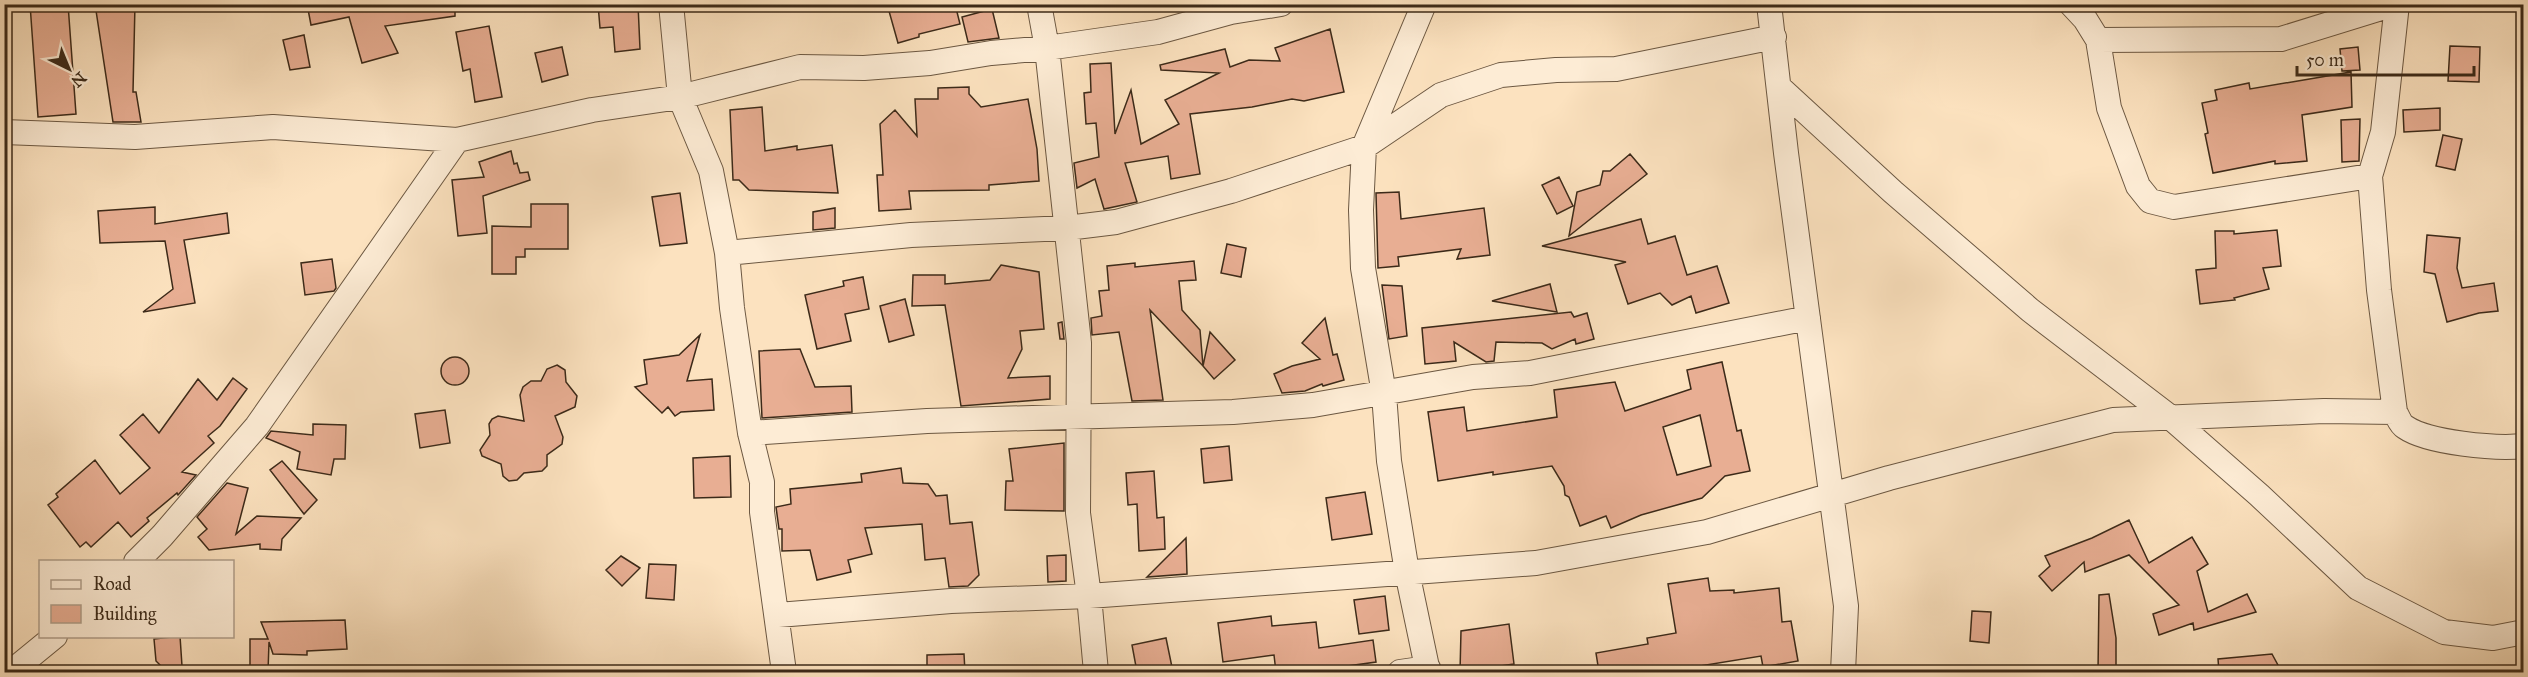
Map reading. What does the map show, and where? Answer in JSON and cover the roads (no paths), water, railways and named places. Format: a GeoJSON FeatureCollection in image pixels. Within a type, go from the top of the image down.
{"type":"FeatureCollection","features":[{"type":"Feature","properties":{"kind":"street"},"geometry":{"type":"LineString","coordinates":[[671,4],[680,97],[711,171],[727,253],[750,433],[762,482],[762,512],[778,615],[784,672]]}},
{"type":"Feature","properties":{"kind":"street"},"geometry":{"type":"LineString","coordinates":[[1039,4],[1047,48],[1079,343],[1078,513],[1096,672]]}},
{"type":"Feature","properties":{"kind":"street"},"geometry":{"type":"LineString","coordinates":[[4,132],[135,137],[273,127],[457,140],[592,110],[680,97],[800,67],[864,68],[930,63],[991,53],[1047,48],[1158,32],[1231,12],[1281,4]]}},
{"type":"Feature","properties":{"kind":"street"},"geometry":{"type":"LineString","coordinates":[[1400,672],[1428,670],[1407,572],[1389,461],[1384,394],[1363,268],[1361,210],[1364,147],[1424,4]]}},
{"type":"Feature","properties":{"kind":"street"},"geometry":{"type":"LineString","coordinates":[[1769,4],[1830,496],[1846,606],[1843,672]]}},
{"type":"Feature","properties":{"kind":"street"},"geometry":{"type":"LineString","coordinates":[[2071,4],[2085,19],[2098,40],[2109,108],[2138,186],[2150,201],[2174,207],[2370,176]]}},
{"type":"Feature","properties":{"kind":"street"},"geometry":{"type":"LineString","coordinates":[[2098,40],[2281,39],[2395,4],[2383,132],[2370,176],[2379,290],[2395,412],[2402,426],[2415,433],[2451,442],[2523,446]]}},
{"type":"Feature","properties":{"kind":"street"},"geometry":{"type":"LineString","coordinates":[[727,253],[911,235],[1067,228],[1116,222],[1262,182],[1364,147],[1441,95],[1501,75],[1556,70],[1616,69],[1774,38]]}},
{"type":"Feature","properties":{"kind":"street"},"geometry":{"type":"LineString","coordinates":[[1780,88],[1893,192],[2030,310],[2170,417],[2259,495],[2358,588],[2444,632],[2493,638],[2523,632]]}},
{"type":"Feature","properties":{"kind":"street"},"geometry":{"type":"LineString","coordinates":[[137,560],[162,536],[257,426],[457,140]]}},
{"type":"Feature","properties":{"kind":"street"},"geometry":{"type":"LineString","coordinates":[[750,433],[927,421],[1233,412],[1313,405],[1473,377],[1530,373],[1808,318]]}},
{"type":"Feature","properties":{"kind":"street"},"geometry":{"type":"LineString","coordinates":[[778,615],[951,601],[1089,596],[1548,561],[1707,532],[1889,478],[2114,420],[2324,411],[2395,412]]}},
{"type":"Feature","properties":{"kind":"street"},"geometry":{"type":"LineString","coordinates":[[10,672],[53,638]]}}]}
